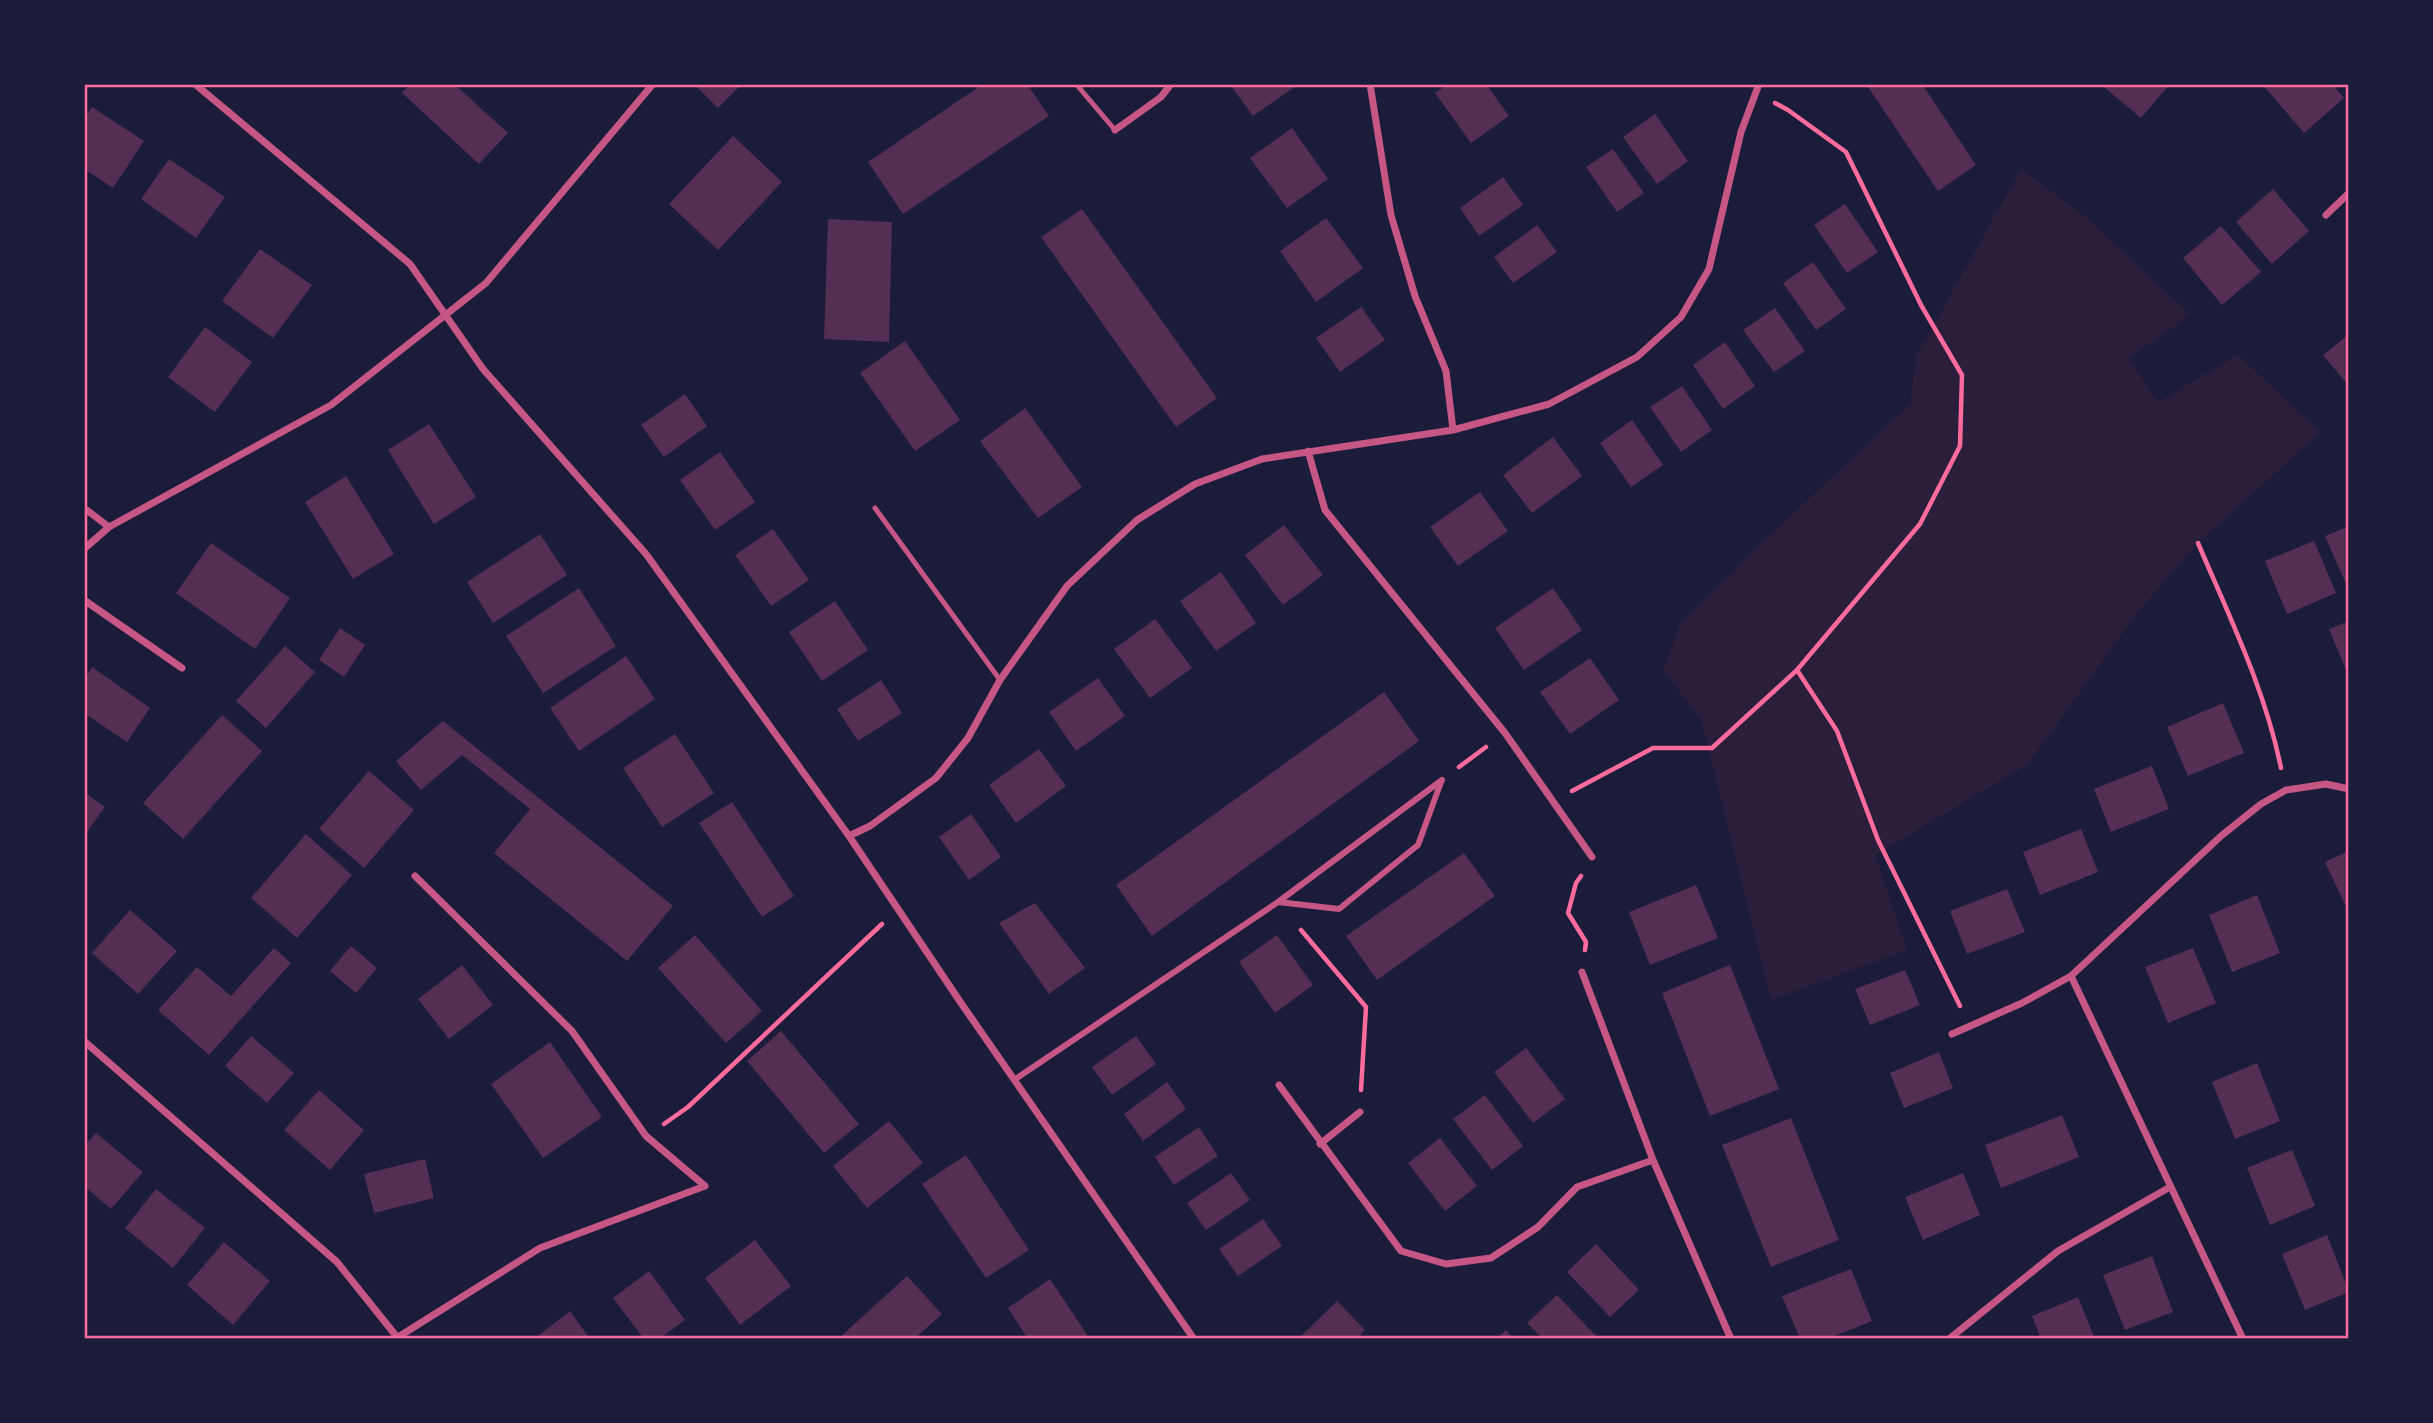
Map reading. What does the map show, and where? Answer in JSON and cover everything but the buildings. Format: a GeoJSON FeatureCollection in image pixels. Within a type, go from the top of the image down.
{"type":"FeatureCollection","features":[{"type":"Feature","properties":{"kind":"street"},"geometry":{"type":"LineString","coordinates":[[195,84],[410,264],[483,369],[646,554],[849,836],[1194,1339]]}},
{"type":"Feature","properties":{"kind":"street"},"geometry":{"type":"LineString","coordinates":[[84,549],[109,527],[331,405],[486,283],[653,84]]}},
{"type":"Feature","properties":{"kind":"street"},"geometry":{"type":"LineString","coordinates":[[1115,130],[1161,97],[1171,84]]}},
{"type":"Feature","properties":{"kind":"street"},"geometry":{"type":"LineString","coordinates":[[1370,84],[1391,215],[1415,296],[1446,371],[1453,430]]}},
{"type":"Feature","properties":{"kind":"street"},"geometry":{"type":"LineString","coordinates":[[849,836],[870,826],[936,778],[968,738],[1000,680],[1067,586],[1137,520],[1195,484],[1262,459],[1453,430],[1549,404],[1637,356],[1681,317],[1709,269],[1741,132],[1759,84]]}},
{"type":"Feature","properties":{"kind":"street"},"geometry":{"type":"LineString","coordinates":[[2326,215],[2349,193]]}},
{"type":"Feature","properties":{"kind":"street"},"geometry":{"type":"LineString","coordinates":[[1308,451],[1325,510],[1505,733],[1592,858]]}},
{"type":"Feature","properties":{"kind":"street"},"geometry":{"type":"LineString","coordinates":[[84,508],[109,527]]}},
{"type":"Feature","properties":{"kind":"street"},"geometry":{"type":"LineString","coordinates":[[84,600],[182,668]]}},
{"type":"Feature","properties":{"kind":"street"},"geometry":{"type":"LineString","coordinates":[[1278,902],[1339,909],[1418,845],[1442,780]]}},
{"type":"Feature","properties":{"kind":"street"},"geometry":{"type":"LineString","coordinates":[[1014,1080],[1278,902],[1442,780]]}},
{"type":"Feature","properties":{"kind":"street"},"geometry":{"type":"LineString","coordinates":[[1952,1034],[2022,1003],[2071,976],[2221,836],[2261,804],[2286,790],[2326,784],[2349,789]]}},
{"type":"Feature","properties":{"kind":"street"},"geometry":{"type":"LineString","coordinates":[[84,1041],[337,1262],[396,1338],[540,1248],[705,1186],[646,1136],[572,1031],[415,876]]}},
{"type":"Feature","properties":{"kind":"street"},"geometry":{"type":"LineString","coordinates":[[1581,972],[1653,1160],[1731,1339]]}},
{"type":"Feature","properties":{"kind":"street"},"geometry":{"type":"LineString","coordinates":[[2071,976],[2243,1339]]}},
{"type":"Feature","properties":{"kind":"street"},"geometry":{"type":"LineString","coordinates":[[1279,1085],[1401,1251],[1446,1264],[1491,1258],[1538,1227],[1577,1186],[1653,1160]]}},
{"type":"Feature","properties":{"kind":"street"},"geometry":{"type":"LineString","coordinates":[[1320,1144],[1360,1111]]}},
{"type":"Feature","properties":{"kind":"street"},"geometry":{"type":"LineString","coordinates":[[1950,1339],[2058,1251],[2170,1187]]}},
{"type":"Feature","properties":{"kind":"lane"},"geometry":{"type":"LineString","coordinates":[[1076,84],[1115,130]]}},
{"type":"Feature","properties":{"kind":"lane"},"geometry":{"type":"LineString","coordinates":[[875,508],[1000,680]]}},
{"type":"Feature","properties":{"kind":"path"},"geometry":{"type":"LineString","coordinates":[[1553,801],[1653,748],[1712,748],[1797,670],[1920,524],[1960,446],[1962,375],[1921,305],[1846,152],[1788,110],[1755,94]]}},
{"type":"Feature","properties":{"kind":"path"},"geometry":{"type":"LineString","coordinates":[[2198,542],[2260,692],[2274,735],[2286,790]]}},
{"type":"Feature","properties":{"kind":"path"},"geometry":{"type":"LineString","coordinates":[[1797,670],[1837,731],[1878,840],[1970,1026]]}},
{"type":"Feature","properties":{"kind":"path"},"geometry":{"type":"LineString","coordinates":[[1442,780],[1505,733]]}},
{"type":"Feature","properties":{"kind":"path"},"geometry":{"type":"LineString","coordinates":[[1581,972],[1586,942],[1568,913],[1576,883],[1592,858]]}},
{"type":"Feature","properties":{"kind":"path"},"geometry":{"type":"LineString","coordinates":[[1278,902],[1366,1007],[1360,1111]]}},
{"type":"Feature","properties":{"kind":"path"},"geometry":{"type":"LineString","coordinates":[[646,1136],[688,1107],[899,909]]}},
{"type":"Feature","properties":{"kind":"shaded area"},"geometry":{"type":"Polygon","coordinates":[[[2021,169],[2085,216],[2191,315],[2129,358],[2158,402],[2238,355],[2321,432],[2198,543],[2139,611],[2027,765],[1875,855],[1907,950],[1771,1000],[1702,722],[1663,670],[1681,622],[1910,404],[1916,357],[2021,169]]]}}]}
